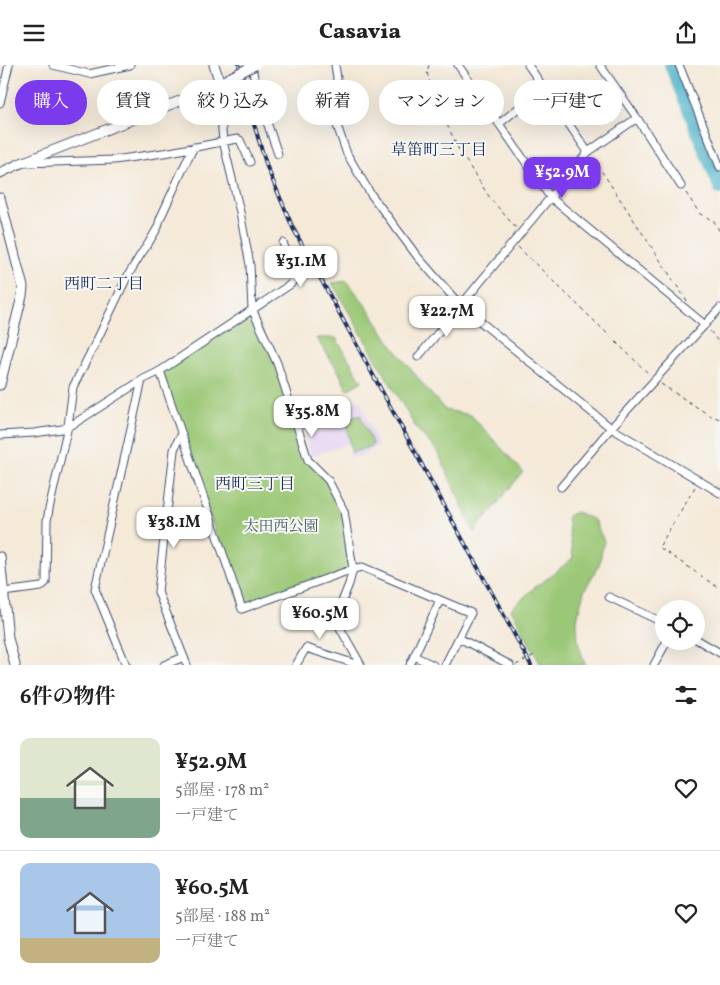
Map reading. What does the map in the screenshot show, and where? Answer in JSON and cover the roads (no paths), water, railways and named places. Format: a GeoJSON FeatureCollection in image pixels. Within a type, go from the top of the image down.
{"type":"FeatureCollection","features":[{"type":"Feature","properties":{"kind":"street"},"geometry":{"type":"LineString","coordinates":[[0,103],[9,65]]}},
{"type":"Feature","properties":{"kind":"street"},"geometry":{"type":"LineString","coordinates":[[53,65],[89,73],[130,65]]}},
{"type":"Feature","properties":{"kind":"street"},"geometry":{"type":"LineString","coordinates":[[214,65],[219,80]]}},
{"type":"Feature","properties":{"kind":"street"},"geometry":{"type":"LineString","coordinates":[[226,80],[253,65],[256,91],[278,154]]}},
{"type":"Feature","properties":{"kind":"street"},"geometry":{"type":"LineString","coordinates":[[336,65],[337,78],[333,114],[347,154],[370,193],[417,256],[460,305],[611,428],[720,493]]}},
{"type":"Feature","properties":{"kind":"street"},"geometry":{"type":"LineString","coordinates":[[458,65],[468,80]]}},
{"type":"Feature","properties":{"kind":"street"},"geometry":{"type":"LineString","coordinates":[[528,65],[539,80]]}},
{"type":"Feature","properties":{"kind":"street"},"geometry":{"type":"LineString","coordinates":[[600,65],[681,186]]}},
{"type":"Feature","properties":{"kind":"street"},"geometry":{"type":"LineString","coordinates":[[679,65],[720,167]]}},
{"type":"Feature","properties":{"kind":"street"},"geometry":{"type":"LineString","coordinates":[[0,173],[20,163],[179,101]]}},
{"type":"Feature","properties":{"kind":"street"},"geometry":{"type":"LineString","coordinates":[[504,120],[514,112]]}},
{"type":"Feature","properties":{"kind":"street"},"geometry":{"type":"LineString","coordinates":[[418,357],[588,152],[637,118]]}},
{"type":"Feature","properties":{"kind":"street"},"geometry":{"type":"LineString","coordinates":[[222,125],[223,141],[240,212],[250,265],[252,309],[277,363],[308,460],[328,480],[344,511],[353,569],[335,619],[360,665]]}},
{"type":"Feature","properties":{"kind":"street"},"geometry":{"type":"LineString","coordinates":[[500,125],[550,197],[705,325]]}},
{"type":"Feature","properties":{"kind":"street"},"geometry":{"type":"LineString","coordinates":[[570,125],[588,152]]}},
{"type":"Feature","properties":{"kind":"street"},"geometry":{"type":"LineString","coordinates":[[20,163],[114,160],[170,152],[237,139],[240,140],[250,162]]}},
{"type":"Feature","properties":{"kind":"street"},"geometry":{"type":"LineString","coordinates":[[3,592],[41,587],[46,582],[47,521],[68,426],[73,387],[127,277],[158,227],[164,210],[194,147]]}},
{"type":"Feature","properties":{"kind":"street"},"geometry":{"type":"LineString","coordinates":[[0,198],[23,287],[22,296],[4,351],[0,385]]}},
{"type":"Feature","properties":{"kind":"street"},"geometry":{"type":"LineString","coordinates":[[0,435],[62,429],[68,426],[142,380],[160,371],[291,284],[296,274],[283,243]]}},
{"type":"Feature","properties":{"kind":"street"},"geometry":{"type":"LineString","coordinates":[[561,487],[611,428],[720,308]]}},
{"type":"Feature","properties":{"kind":"street"},"geometry":{"type":"LineString","coordinates":[[160,371],[242,609],[362,567],[471,613],[445,665]]}},
{"type":"Feature","properties":{"kind":"street"},"geometry":{"type":"LineString","coordinates":[[126,665],[95,589],[142,380]]}},
{"type":"Feature","properties":{"kind":"street"},"geometry":{"type":"LineString","coordinates":[[182,435],[174,450],[158,592],[187,665]]}},
{"type":"Feature","properties":{"kind":"street"},"geometry":{"type":"LineString","coordinates":[[0,557],[8,638],[15,665]]}},
{"type":"Feature","properties":{"kind":"street"},"geometry":{"type":"LineString","coordinates":[[609,597],[655,619]]}},
{"type":"Feature","properties":{"kind":"street"},"geometry":{"type":"LineString","coordinates":[[410,665],[440,600]]}},
{"type":"Feature","properties":{"kind":"street"},"geometry":{"type":"LineString","coordinates":[[459,638],[510,665]]}},
{"type":"Feature","properties":{"kind":"street"},"geometry":{"type":"LineString","coordinates":[[705,644],[720,653]]}},
{"type":"Feature","properties":{"kind":"street"},"geometry":{"type":"LineString","coordinates":[[296,665],[306,648],[360,665]]}},
{"type":"Feature","properties":{"kind":"street"},"geometry":{"type":"LineString","coordinates":[[654,665],[662,650]]}},
{"type":"Feature","properties":{"kind":"street"},"geometry":{"type":"LineString","coordinates":[[414,655],[433,665]]}},
{"type":"Feature","properties":{"kind":"street"},"geometry":{"type":"LineString","coordinates":[[164,665],[184,657]]}},
{"type":"Feature","properties":{"kind":"waterway"},"geometry":{"type":"LineString","coordinates":[[670,65],[720,189]]}},
{"type":"Feature","properties":{"kind":"railway"},"geometry":{"type":"LineString","coordinates":[[239,65],[245,95],[267,167],[293,228],[531,665]]}},
{"type":"Feature","properties":{"kind":"district","name":"草笛町三丁目"},"geometry":{"type":"Point","coordinates":[439,149]}},
{"type":"Feature","properties":{"kind":"district","name":"西町二丁目"},"geometry":{"type":"Point","coordinates":[104,283]}},
{"type":"Feature","properties":{"kind":"district","name":"西町三丁目"},"geometry":{"type":"Point","coordinates":[255,483]}},
{"type":"Feature","properties":{"kind":"park label","name":"太田西公園"},"geometry":{"type":"Point","coordinates":[281,526]}}]}
